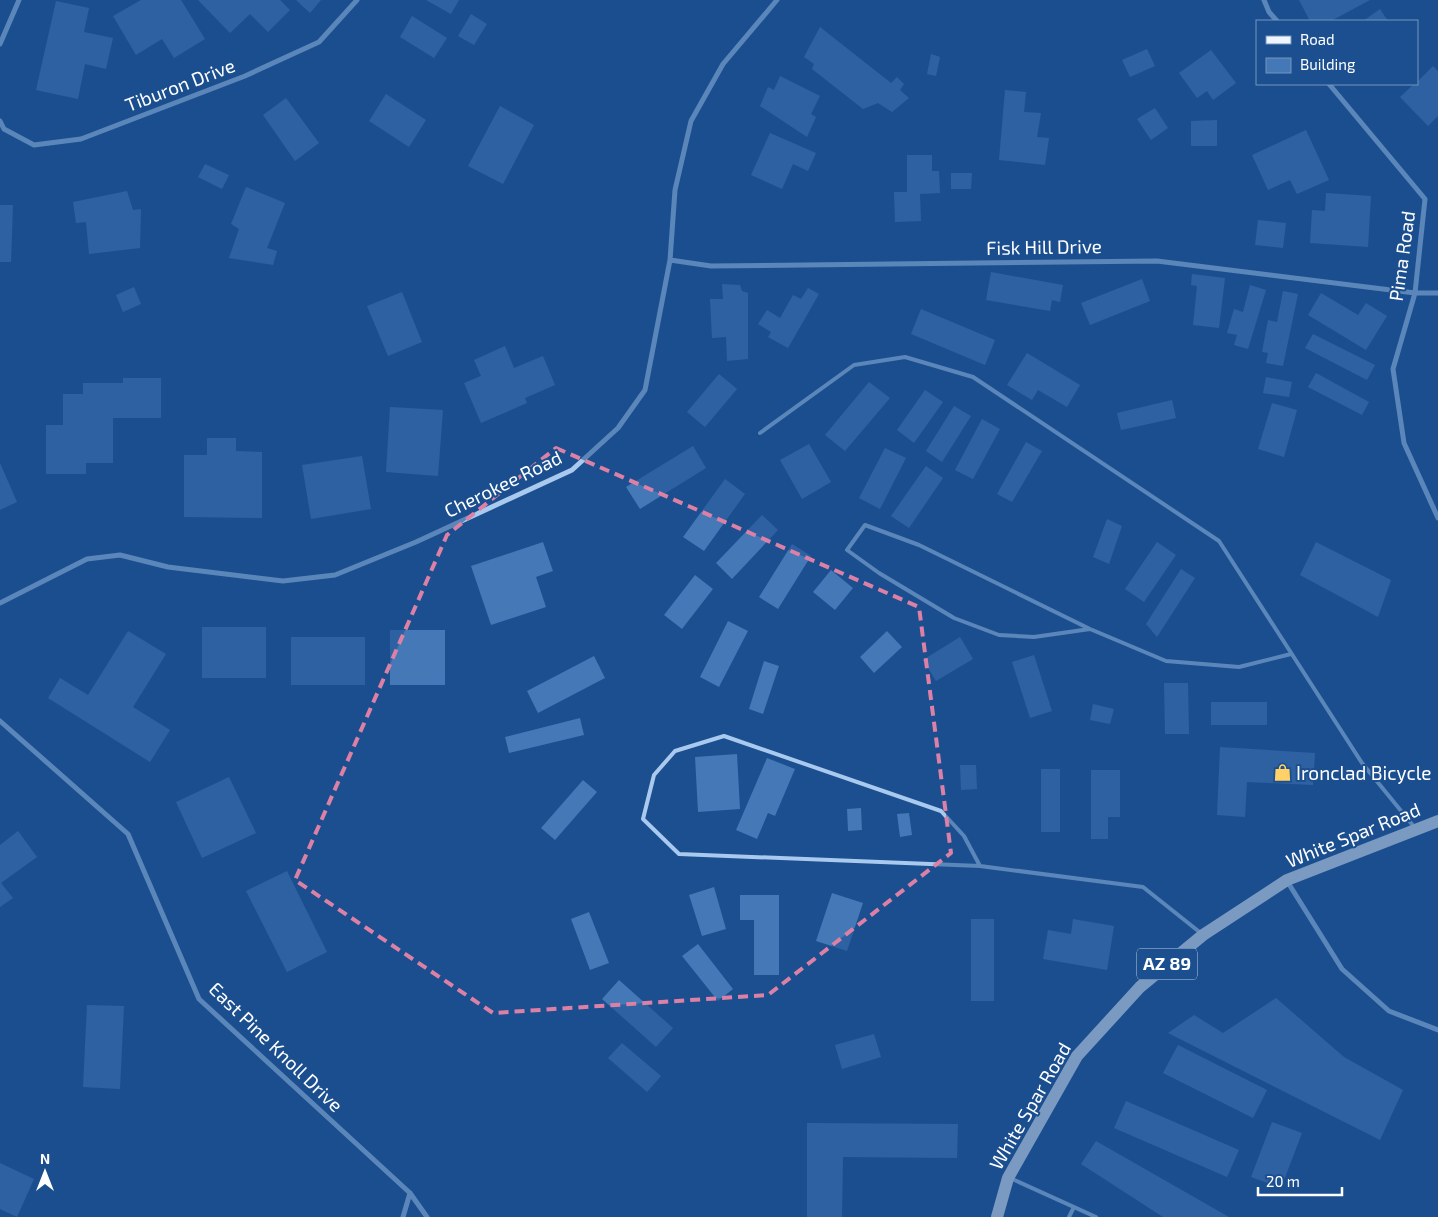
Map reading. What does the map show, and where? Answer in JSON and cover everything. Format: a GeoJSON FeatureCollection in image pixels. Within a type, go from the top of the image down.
{"type":"FeatureCollection","features":[{"type":"Feature","properties":{"kind":"main road","name":"White Spar Road"},"geometry":{"type":"LineString","coordinates":[[997,1217],[1008,1178],[1077,1056],[1140,986],[1203,935],[1287,880],[1438,822]]}},
{"type":"Feature","properties":{"kind":"street"},"geometry":{"type":"LineString","coordinates":[[0,44],[19,0]]}},
{"type":"Feature","properties":{"kind":"street","name":"Tiburon Drive"},"geometry":{"type":"LineString","coordinates":[[0,121],[4,129],[34,145],[81,139],[245,76],[320,42],[357,0]]}},
{"type":"Feature","properties":{"kind":"street","name":"Cherokee Road"},"geometry":{"type":"LineString","coordinates":[[0,603],[87,559],[120,555],[168,567],[283,581],[335,575],[416,542],[572,470],[618,428],[645,390],[670,260],[675,190],[691,121],[723,64],[777,0]]}},
{"type":"Feature","properties":{"kind":"street"},"geometry":{"type":"LineString","coordinates":[[1264,0],[1269,12],[1276,20]]}},
{"type":"Feature","properties":{"kind":"street","name":"Pima Road"},"geometry":{"type":"LineString","coordinates":[[1330,85],[1425,199],[1415,293],[1393,369],[1404,443],[1438,518]]}},
{"type":"Feature","properties":{"kind":"street","name":"Fisk Hill Drive"},"geometry":{"type":"LineString","coordinates":[[670,260],[711,266],[1156,261],[1415,293],[1438,293]]}},
{"type":"Feature","properties":{"kind":"street","name":"East Pine Knoll Drive"},"geometry":{"type":"LineString","coordinates":[[0,721],[128,834],[198,999],[410,1193],[427,1217]]}},
{"type":"Feature","properties":{"kind":"street"},"geometry":{"type":"LineString","coordinates":[[1287,880],[1342,970],[1389,1011],[1438,1030]]}},
{"type":"Feature","properties":{"kind":"street"},"geometry":{"type":"LineString","coordinates":[[403,1217],[410,1193]]}},
{"type":"Feature","properties":{"kind":"lane"},"geometry":{"type":"LineString","coordinates":[[760,432],[854,364],[906,357],[973,377],[1218,541],[1362,763],[1416,829]]}},
{"type":"Feature","properties":{"kind":"lane"},"geometry":{"type":"LineString","coordinates":[[1090,629],[1034,637],[999,635],[954,618],[879,573],[846,550],[865,525],[919,545],[1090,629],[1166,660],[1239,667],[1291,654]]}},
{"type":"Feature","properties":{"kind":"lane"},"geometry":{"type":"LineString","coordinates":[[980,866],[964,836],[941,811],[724,736],[675,751],[654,775],[643,819],[679,854],[980,866],[1143,887],[1203,935]]}},
{"type":"Feature","properties":{"kind":"lane"},"geometry":{"type":"LineString","coordinates":[[1008,1178],[1096,1217]]}},
{"type":"Feature","properties":{"kind":"lane"},"geometry":{"type":"LineString","coordinates":[[1069,1217],[1074,1207]]}},
{"type":"Feature","properties":{"kind":"highlighted area"},"geometry":{"type":"Polygon","coordinates":[[[556,448],[919,607],[951,853],[768,995],[493,1013],[295,880],[447,535],[556,448]]]}},
{"type":"Feature","properties":{"kind":"building"},"geometry":{"type":"Polygon","coordinates":[[[141,0],[181,0],[205,39],[174,58],[162,39],[136,55],[113,16],[141,0]]]}},
{"type":"Feature","properties":{"kind":"building"},"geometry":{"type":"Polygon","coordinates":[[[198,0],[280,0],[290,10],[268,32],[250,14],[230,33],[198,0]]]}},
{"type":"Feature","properties":{"kind":"building"},"geometry":{"type":"Polygon","coordinates":[[[296,0],[321,0],[310,13],[296,0]]]}},
{"type":"Feature","properties":{"kind":"building"},"geometry":{"type":"Polygon","coordinates":[[[426,0],[459,0],[451,14],[426,0]]]}},
{"type":"Feature","properties":{"kind":"building"},"geometry":{"type":"Polygon","coordinates":[[[1299,0],[1370,0],[1333,20],[1309,20],[1299,0]]]}},
{"type":"Feature","properties":{"kind":"building"},"geometry":{"type":"Polygon","coordinates":[[[56,1],[89,8],[84,32],[113,38],[106,69],[85,64],[78,99],[36,90],[56,1]]]}},
{"type":"Feature","properties":{"kind":"building"},"geometry":{"type":"Polygon","coordinates":[[[1380,9],[1387,20],[1364,20],[1380,9]]]}},
{"type":"Feature","properties":{"kind":"building"},"geometry":{"type":"Polygon","coordinates":[[[471,14],[487,24],[474,45],[458,36],[471,14]]]}},
{"type":"Feature","properties":{"kind":"building"},"geometry":{"type":"Polygon","coordinates":[[[412,16],[447,38],[434,58],[400,37],[412,16]]]}},
{"type":"Feature","properties":{"kind":"building"},"geometry":{"type":"Polygon","coordinates":[[[820,27],[891,83],[897,77],[904,84],[900,90],[909,98],[892,112],[878,103],[863,109],[812,69],[814,64],[804,57],[820,27]]]}},
{"type":"Feature","properties":{"kind":"building"},"geometry":{"type":"Polygon","coordinates":[[[1147,49],[1155,66],[1130,77],[1122,60],[1147,49]]]}},
{"type":"Feature","properties":{"kind":"building"},"geometry":{"type":"Polygon","coordinates":[[[1211,50],[1236,83],[1213,100],[1207,91],[1197,98],[1179,73],[1211,50]]]}},
{"type":"Feature","properties":{"kind":"building"},"geometry":{"type":"Polygon","coordinates":[[[931,54],[940,57],[936,76],[927,74],[931,54]]]}},
{"type":"Feature","properties":{"kind":"building"},"geometry":{"type":"Polygon","coordinates":[[[1433,66],[1438,71],[1438,116],[1428,126],[1400,97],[1413,85],[1418,85],[1418,81],[1433,66]]]}},
{"type":"Feature","properties":{"kind":"building"},"geometry":{"type":"Polygon","coordinates":[[[780,76],[820,96],[811,114],[816,117],[807,137],[760,106],[768,87],[774,90],[780,76]]]}},
{"type":"Feature","properties":{"kind":"building"},"geometry":{"type":"Polygon","coordinates":[[[1005,90],[1026,92],[1024,112],[1041,113],[1037,137],[1049,138],[1045,165],[999,160],[1005,90]]]}},
{"type":"Feature","properties":{"kind":"building"},"geometry":{"type":"Polygon","coordinates":[[[386,94],[426,120],[409,147],[369,121],[386,94]]]}},
{"type":"Feature","properties":{"kind":"building"},"geometry":{"type":"Polygon","coordinates":[[[286,98],[319,143],[295,161],[263,115],[286,98]]]}},
{"type":"Feature","properties":{"kind":"building"},"geometry":{"type":"Polygon","coordinates":[[[500,106],[534,125],[503,184],[468,166],[500,106]]]}},
{"type":"Feature","properties":{"kind":"building"},"geometry":{"type":"Polygon","coordinates":[[[1155,108],[1168,128],[1151,140],[1137,119],[1155,108]]]}},
{"type":"Feature","properties":{"kind":"building"},"geometry":{"type":"Polygon","coordinates":[[[1217,120],[1217,146],[1191,146],[1191,121],[1217,120]]]}},
{"type":"Feature","properties":{"kind":"building"},"geometry":{"type":"Polygon","coordinates":[[[1306,130],[1329,180],[1297,194],[1290,180],[1268,190],[1252,155],[1306,130]]]}},
{"type":"Feature","properties":{"kind":"building"},"geometry":{"type":"Polygon","coordinates":[[[770,133],[816,153],[808,171],[793,164],[782,189],[751,175],[770,133]]]}},
{"type":"Feature","properties":{"kind":"building"},"geometry":{"type":"Polygon","coordinates":[[[907,155],[932,155],[932,171],[939,171],[940,193],[920,194],[921,221],[895,222],[894,192],[907,192],[907,155]]]}},
{"type":"Feature","properties":{"kind":"building"},"geometry":{"type":"Polygon","coordinates":[[[205,164],[229,175],[222,189],[198,177],[205,164]]]}},
{"type":"Feature","properties":{"kind":"building"},"geometry":{"type":"Polygon","coordinates":[[[951,173],[972,173],[971,189],[951,189],[951,173]]]}},
{"type":"Feature","properties":{"kind":"building"},"geometry":{"type":"Polygon","coordinates":[[[246,187],[285,203],[267,248],[277,251],[273,265],[229,258],[239,229],[231,224],[246,187]]]}},
{"type":"Feature","properties":{"kind":"building"},"geometry":{"type":"Polygon","coordinates":[[[127,191],[133,210],[141,209],[140,248],[89,254],[86,222],[76,223],[73,202],[127,191]]]}},
{"type":"Feature","properties":{"kind":"building"},"geometry":{"type":"Polygon","coordinates":[[[1326,193],[1371,196],[1368,247],[1310,243],[1312,210],[1325,211],[1326,193]]]}},
{"type":"Feature","properties":{"kind":"building"},"geometry":{"type":"Polygon","coordinates":[[[0,205],[13,205],[11,262],[0,262],[0,205]]]}},
{"type":"Feature","properties":{"kind":"building"},"geometry":{"type":"Polygon","coordinates":[[[1258,220],[1286,223],[1283,248],[1255,245],[1258,220]]]}},
{"type":"Feature","properties":{"kind":"building"},"geometry":{"type":"Polygon","coordinates":[[[991,272],[1063,285],[1060,302],[1052,300],[1050,311],[986,300],[991,272]]]}},
{"type":"Feature","properties":{"kind":"building"},"geometry":{"type":"Polygon","coordinates":[[[1192,274],[1225,278],[1219,328],[1193,325],[1197,286],[1191,285],[1192,274]]]}},
{"type":"Feature","properties":{"kind":"building"},"geometry":{"type":"Polygon","coordinates":[[[1142,279],[1150,301],[1090,325],[1081,303],[1142,279]]]}},
{"type":"Feature","properties":{"kind":"building"},"geometry":{"type":"Polygon","coordinates":[[[722,284],[740,285],[742,291],[748,293],[748,359],[727,361],[726,337],[712,338],[710,299],[723,299],[722,284]]]}},
{"type":"Feature","properties":{"kind":"building"},"geometry":{"type":"Polygon","coordinates":[[[1250,285],[1266,290],[1248,349],[1234,345],[1237,335],[1227,333],[1234,309],[1243,312],[1250,285]]]}},
{"type":"Feature","properties":{"kind":"building"},"geometry":{"type":"Polygon","coordinates":[[[134,287],[141,304],[123,312],[116,295],[134,287]]]}},
{"type":"Feature","properties":{"kind":"building"},"geometry":{"type":"Polygon","coordinates":[[[808,288],[819,294],[788,348],[768,337],[771,332],[758,324],[767,310],[780,318],[793,295],[801,299],[808,288]]]}},
{"type":"Feature","properties":{"kind":"building"},"geometry":{"type":"Polygon","coordinates":[[[1283,291],[1298,294],[1283,366],[1266,363],[1268,353],[1262,352],[1268,320],[1277,322],[1283,291]]]}},
{"type":"Feature","properties":{"kind":"building"},"geometry":{"type":"Polygon","coordinates":[[[402,292],[422,342],[388,356],[367,306],[402,292]]]}},
{"type":"Feature","properties":{"kind":"building"},"geometry":{"type":"Polygon","coordinates":[[[1321,293],[1358,315],[1366,303],[1387,316],[1366,350],[1308,315],[1321,293]]]}},
{"type":"Feature","properties":{"kind":"building"},"geometry":{"type":"Polygon","coordinates":[[[921,309],[995,340],[985,365],[911,334],[921,309]]]}},
{"type":"Feature","properties":{"kind":"building"},"geometry":{"type":"Polygon","coordinates":[[[1313,334],[1375,365],[1367,380],[1305,348],[1313,334]]]}},
{"type":"Feature","properties":{"kind":"building"},"geometry":{"type":"Polygon","coordinates":[[[505,346],[514,368],[543,356],[555,385],[525,398],[527,403],[481,423],[464,383],[481,376],[474,360],[505,346]]]}},
{"type":"Feature","properties":{"kind":"building"},"geometry":{"type":"Polygon","coordinates":[[[1027,353],[1080,385],[1067,407],[1038,390],[1032,400],[1007,385],[1027,353]]]}},
{"type":"Feature","properties":{"kind":"building"},"geometry":{"type":"Polygon","coordinates":[[[1316,373],[1369,402],[1362,415],[1308,387],[1316,373]]]}},
{"type":"Feature","properties":{"kind":"building"},"geometry":{"type":"Polygon","coordinates":[[[719,374],[737,389],[705,427],[687,412],[719,374]]]}},
{"type":"Feature","properties":{"kind":"building"},"geometry":{"type":"Polygon","coordinates":[[[1266,377],[1292,382],[1289,397],[1263,393],[1266,377]]]}},
{"type":"Feature","properties":{"kind":"building"},"geometry":{"type":"Polygon","coordinates":[[[123,378],[161,378],[161,418],[113,418],[113,463],[86,463],[86,474],[46,474],[46,425],[63,425],[63,394],[83,394],[83,383],[123,383],[123,378]]]}},
{"type":"Feature","properties":{"kind":"building"},"geometry":{"type":"Polygon","coordinates":[[[869,382],[890,398],[845,451],[825,435],[869,382]]]}},
{"type":"Feature","properties":{"kind":"building"},"geometry":{"type":"Polygon","coordinates":[[[925,390],[943,402],[914,443],[897,430],[925,390]]]}},
{"type":"Feature","properties":{"kind":"building"},"geometry":{"type":"Polygon","coordinates":[[[1172,400],[1176,418],[1121,430],[1117,413],[1172,400]]]}},
{"type":"Feature","properties":{"kind":"building"},"geometry":{"type":"Polygon","coordinates":[[[1272,403],[1297,410],[1284,457],[1258,449],[1272,403]]]}},
{"type":"Feature","properties":{"kind":"building"},"geometry":{"type":"Polygon","coordinates":[[[954,406],[971,416],[942,462],[926,451],[954,406]]]}},
{"type":"Feature","properties":{"kind":"building"},"geometry":{"type":"Polygon","coordinates":[[[390,407],[443,410],[438,476],[386,472],[390,407]]]}},
{"type":"Feature","properties":{"kind":"building"},"geometry":{"type":"Polygon","coordinates":[[[982,419],[1000,429],[973,479],[955,470],[982,419]]]}},
{"type":"Feature","properties":{"kind":"building"},"geometry":{"type":"Polygon","coordinates":[[[207,438],[236,438],[236,451],[262,452],[262,518],[184,517],[184,455],[207,455],[207,438]]]}},
{"type":"Feature","properties":{"kind":"building"},"geometry":{"type":"Polygon","coordinates":[[[1026,442],[1042,451],[1012,502],[997,494],[1026,442]]]}},
{"type":"Feature","properties":{"kind":"building"},"geometry":{"type":"Polygon","coordinates":[[[809,444],[831,482],[802,499],[780,460],[809,444]]]}},
{"type":"Feature","properties":{"kind":"building"},"geometry":{"type":"Polygon","coordinates":[[[693,446],[706,468],[640,509],[626,487],[693,446]]]}},
{"type":"Feature","properties":{"kind":"building"},"geometry":{"type":"Polygon","coordinates":[[[885,448],[906,458],[880,509],[859,498],[885,448]]]}},
{"type":"Feature","properties":{"kind":"building"},"geometry":{"type":"Polygon","coordinates":[[[362,456],[371,509],[311,519],[302,465],[362,456]]]}},
{"type":"Feature","properties":{"kind":"building"},"geometry":{"type":"Polygon","coordinates":[[[0,463],[17,502],[0,510],[0,463]]]}},
{"type":"Feature","properties":{"kind":"building"},"geometry":{"type":"Polygon","coordinates":[[[926,466],[943,478],[909,528],[891,516],[926,466]]]}},
{"type":"Feature","properties":{"kind":"building"},"geometry":{"type":"Polygon","coordinates":[[[725,479],[745,494],[704,551],[683,537],[725,479]]]}},
{"type":"Feature","properties":{"kind":"building"},"geometry":{"type":"Polygon","coordinates":[[[762,515],[778,530],[732,579],[716,563],[762,515]]]}},
{"type":"Feature","properties":{"kind":"building"},"geometry":{"type":"Polygon","coordinates":[[[1107,519],[1122,526],[1109,564],[1093,557],[1107,519]]]}},
{"type":"Feature","properties":{"kind":"building"},"geometry":{"type":"Polygon","coordinates":[[[543,542],[553,571],[536,577],[546,607],[491,625],[471,566],[543,542]]]}},
{"type":"Feature","properties":{"kind":"building"},"geometry":{"type":"Polygon","coordinates":[[[1157,542],[1176,555],[1144,602],[1125,589],[1157,542]]]}},
{"type":"Feature","properties":{"kind":"building"},"geometry":{"type":"Polygon","coordinates":[[[1316,542],[1391,580],[1378,617],[1300,575],[1316,542]]]}},
{"type":"Feature","properties":{"kind":"building"},"geometry":{"type":"Polygon","coordinates":[[[792,544],[811,556],[778,609],[759,597],[792,544]]]}},
{"type":"Feature","properties":{"kind":"building"},"geometry":{"type":"Polygon","coordinates":[[[1181,569],[1195,578],[1157,637],[1146,624],[1181,569]]]}},
{"type":"Feature","properties":{"kind":"building"},"geometry":{"type":"Polygon","coordinates":[[[831,570],[853,588],[835,610],[813,592],[831,570]]]}},
{"type":"Feature","properties":{"kind":"building"},"geometry":{"type":"Polygon","coordinates":[[[695,575],[713,589],[682,629],[664,615],[695,575]]]}},
{"type":"Feature","properties":{"kind":"building"},"geometry":{"type":"Polygon","coordinates":[[[728,621],[748,631],[719,687],[700,677],[728,621]]]}},
{"type":"Feature","properties":{"kind":"building"},"geometry":{"type":"Polygon","coordinates":[[[202,627],[266,627],[266,678],[202,678],[202,627]]]}},
{"type":"Feature","properties":{"kind":"building"},"geometry":{"type":"Polygon","coordinates":[[[390,630],[445,630],[445,685],[390,685],[390,630]]]}},
{"type":"Feature","properties":{"kind":"building"},"geometry":{"type":"Polygon","coordinates":[[[128,631],[166,654],[133,707],[170,730],[150,762],[48,698],[60,678],[88,695],[128,631]]]}},
{"type":"Feature","properties":{"kind":"building"},"geometry":{"type":"Polygon","coordinates":[[[887,631],[902,647],[874,673],[860,657],[887,631]]]}},
{"type":"Feature","properties":{"kind":"building"},"geometry":{"type":"Polygon","coordinates":[[[291,637],[365,637],[365,685],[291,685],[291,637]]]}},
{"type":"Feature","properties":{"kind":"building"},"geometry":{"type":"Polygon","coordinates":[[[960,637],[973,659],[936,681],[923,660],[960,637]]]}},
{"type":"Feature","properties":{"kind":"building"},"geometry":{"type":"Polygon","coordinates":[[[1034,655],[1052,711],[1030,718],[1012,662],[1034,655]]]}},
{"type":"Feature","properties":{"kind":"building"},"geometry":{"type":"Polygon","coordinates":[[[594,656],[605,678],[538,713],[527,691],[594,656]]]}},
{"type":"Feature","properties":{"kind":"building"},"geometry":{"type":"Polygon","coordinates":[[[764,661],[779,666],[763,714],[749,709],[764,661]]]}},
{"type":"Feature","properties":{"kind":"building"},"geometry":{"type":"Polygon","coordinates":[[[1164,683],[1188,683],[1189,734],[1165,734],[1164,683]]]}},
{"type":"Feature","properties":{"kind":"building"},"geometry":{"type":"Polygon","coordinates":[[[1211,702],[1267,702],[1267,725],[1211,725],[1211,702]]]}},
{"type":"Feature","properties":{"kind":"building"},"geometry":{"type":"Polygon","coordinates":[[[1093,704],[1114,709],[1110,724],[1090,720],[1093,704]]]}},
{"type":"Feature","properties":{"kind":"building"},"geometry":{"type":"Polygon","coordinates":[[[580,718],[584,735],[509,753],[505,737],[580,718]]]}},
{"type":"Feature","properties":{"kind":"building"},"geometry":{"type":"Polygon","coordinates":[[[1220,747],[1315,753],[1313,785],[1247,782],[1245,817],[1217,815],[1220,747]]]}},
{"type":"Feature","properties":{"kind":"building"},"geometry":{"type":"Polygon","coordinates":[[[737,754],[740,809],[698,812],[695,757],[737,754]]]}},
{"type":"Feature","properties":{"kind":"building"},"geometry":{"type":"Polygon","coordinates":[[[767,758],[795,769],[775,816],[768,813],[757,839],[736,830],[767,758]]]}},
{"type":"Feature","properties":{"kind":"building"},"geometry":{"type":"Polygon","coordinates":[[[960,765],[976,765],[977,789],[961,790],[960,765]]]}},
{"type":"Feature","properties":{"kind":"building"},"geometry":{"type":"Polygon","coordinates":[[[1041,769],[1060,769],[1060,832],[1041,832],[1041,769]]]}},
{"type":"Feature","properties":{"kind":"building"},"geometry":{"type":"Polygon","coordinates":[[[1091,770],[1120,770],[1120,817],[1108,817],[1108,839],[1091,839],[1091,770]]]}},
{"type":"Feature","properties":{"kind":"building"},"geometry":{"type":"Polygon","coordinates":[[[229,777],[256,833],[202,858],[176,802],[229,777]]]}},
{"type":"Feature","properties":{"kind":"building"},"geometry":{"type":"Polygon","coordinates":[[[583,780],[597,792],[555,840],[541,828],[583,780]]]}},
{"type":"Feature","properties":{"kind":"building"},"geometry":{"type":"Polygon","coordinates":[[[861,808],[862,830],[848,831],[847,809],[861,808]]]}},
{"type":"Feature","properties":{"kind":"building"},"geometry":{"type":"Polygon","coordinates":[[[909,813],[912,835],[900,837],[897,814],[909,813]]]}},
{"type":"Feature","properties":{"kind":"building"},"geometry":{"type":"Polygon","coordinates":[[[18,831],[37,857],[1,883],[13,898],[0,907],[0,845],[18,831]]]}},
{"type":"Feature","properties":{"kind":"building"},"geometry":{"type":"Polygon","coordinates":[[[287,871],[327,952],[287,972],[246,891],[287,871]]]}},
{"type":"Feature","properties":{"kind":"building"},"geometry":{"type":"Polygon","coordinates":[[[714,887],[726,929],[702,936],[689,895],[714,887]]]}},
{"type":"Feature","properties":{"kind":"building"},"geometry":{"type":"Polygon","coordinates":[[[832,893],[863,903],[847,951],[816,941],[832,893]]]}},
{"type":"Feature","properties":{"kind":"building"},"geometry":{"type":"Polygon","coordinates":[[[740,895],[779,895],[779,975],[754,975],[754,920],[740,920],[740,895]]]}},
{"type":"Feature","properties":{"kind":"building"},"geometry":{"type":"Polygon","coordinates":[[[589,912],[609,963],[590,970],[571,919],[589,912]]]}},
{"type":"Feature","properties":{"kind":"building"},"geometry":{"type":"Polygon","coordinates":[[[971,919],[994,919],[994,1001],[971,1001],[971,919]]]}},
{"type":"Feature","properties":{"kind":"building"},"geometry":{"type":"Polygon","coordinates":[[[1073,919],[1114,926],[1107,970],[1043,959],[1048,930],[1071,934],[1073,919]]]}},
{"type":"Feature","properties":{"kind":"building"},"geometry":{"type":"Polygon","coordinates":[[[698,944],[733,989],[718,1001],[682,956],[698,944]]]}},
{"type":"Feature","properties":{"kind":"building"},"geometry":{"type":"Polygon","coordinates":[[[619,980],[673,1028],[656,1047],[602,999],[619,980]]]}},
{"type":"Feature","properties":{"kind":"building"},"geometry":{"type":"Polygon","coordinates":[[[1276,998],[1344,1057],[1403,1090],[1380,1140],[1168,1033],[1194,1015],[1223,1033],[1276,998]]]}},
{"type":"Feature","properties":{"kind":"building"},"geometry":{"type":"Polygon","coordinates":[[[87,1005],[124,1006],[120,1089],[83,1087],[87,1005]]]}},
{"type":"Feature","properties":{"kind":"building"},"geometry":{"type":"Polygon","coordinates":[[[874,1034],[881,1057],[842,1069],[835,1045],[874,1034]]]}},
{"type":"Feature","properties":{"kind":"building"},"geometry":{"type":"Polygon","coordinates":[[[622,1043],[661,1076],[647,1092],[608,1058],[622,1043]]]}},
{"type":"Feature","properties":{"kind":"building"},"geometry":{"type":"Polygon","coordinates":[[[1178,1045],[1267,1090],[1253,1118],[1163,1073],[1178,1045]]]}},
{"type":"Feature","properties":{"kind":"building"},"geometry":{"type":"Polygon","coordinates":[[[1126,1101],[1239,1150],[1227,1177],[1114,1128],[1126,1101]]]}},
{"type":"Feature","properties":{"kind":"building"},"geometry":{"type":"Polygon","coordinates":[[[1272,1122],[1302,1133],[1281,1188],[1251,1177],[1272,1122]]]}},
{"type":"Feature","properties":{"kind":"building"},"geometry":{"type":"Polygon","coordinates":[[[807,1123],[958,1124],[957,1158],[843,1157],[842,1217],[807,1217],[807,1123]]]}},
{"type":"Feature","properties":{"kind":"building"},"geometry":{"type":"Polygon","coordinates":[[[1096,1141],[1229,1217],[1163,1217],[1081,1164],[1096,1141]]]}},
{"type":"Feature","properties":{"kind":"building"},"geometry":{"type":"Polygon","coordinates":[[[0,1163],[34,1179],[17,1217],[0,1209],[0,1163]]]}},
{"type":"Feature","properties":{"kind":"place","name":"Ironclad Bicycle"},"geometry":{"type":"Point","coordinates":[1282,773]}}]}
